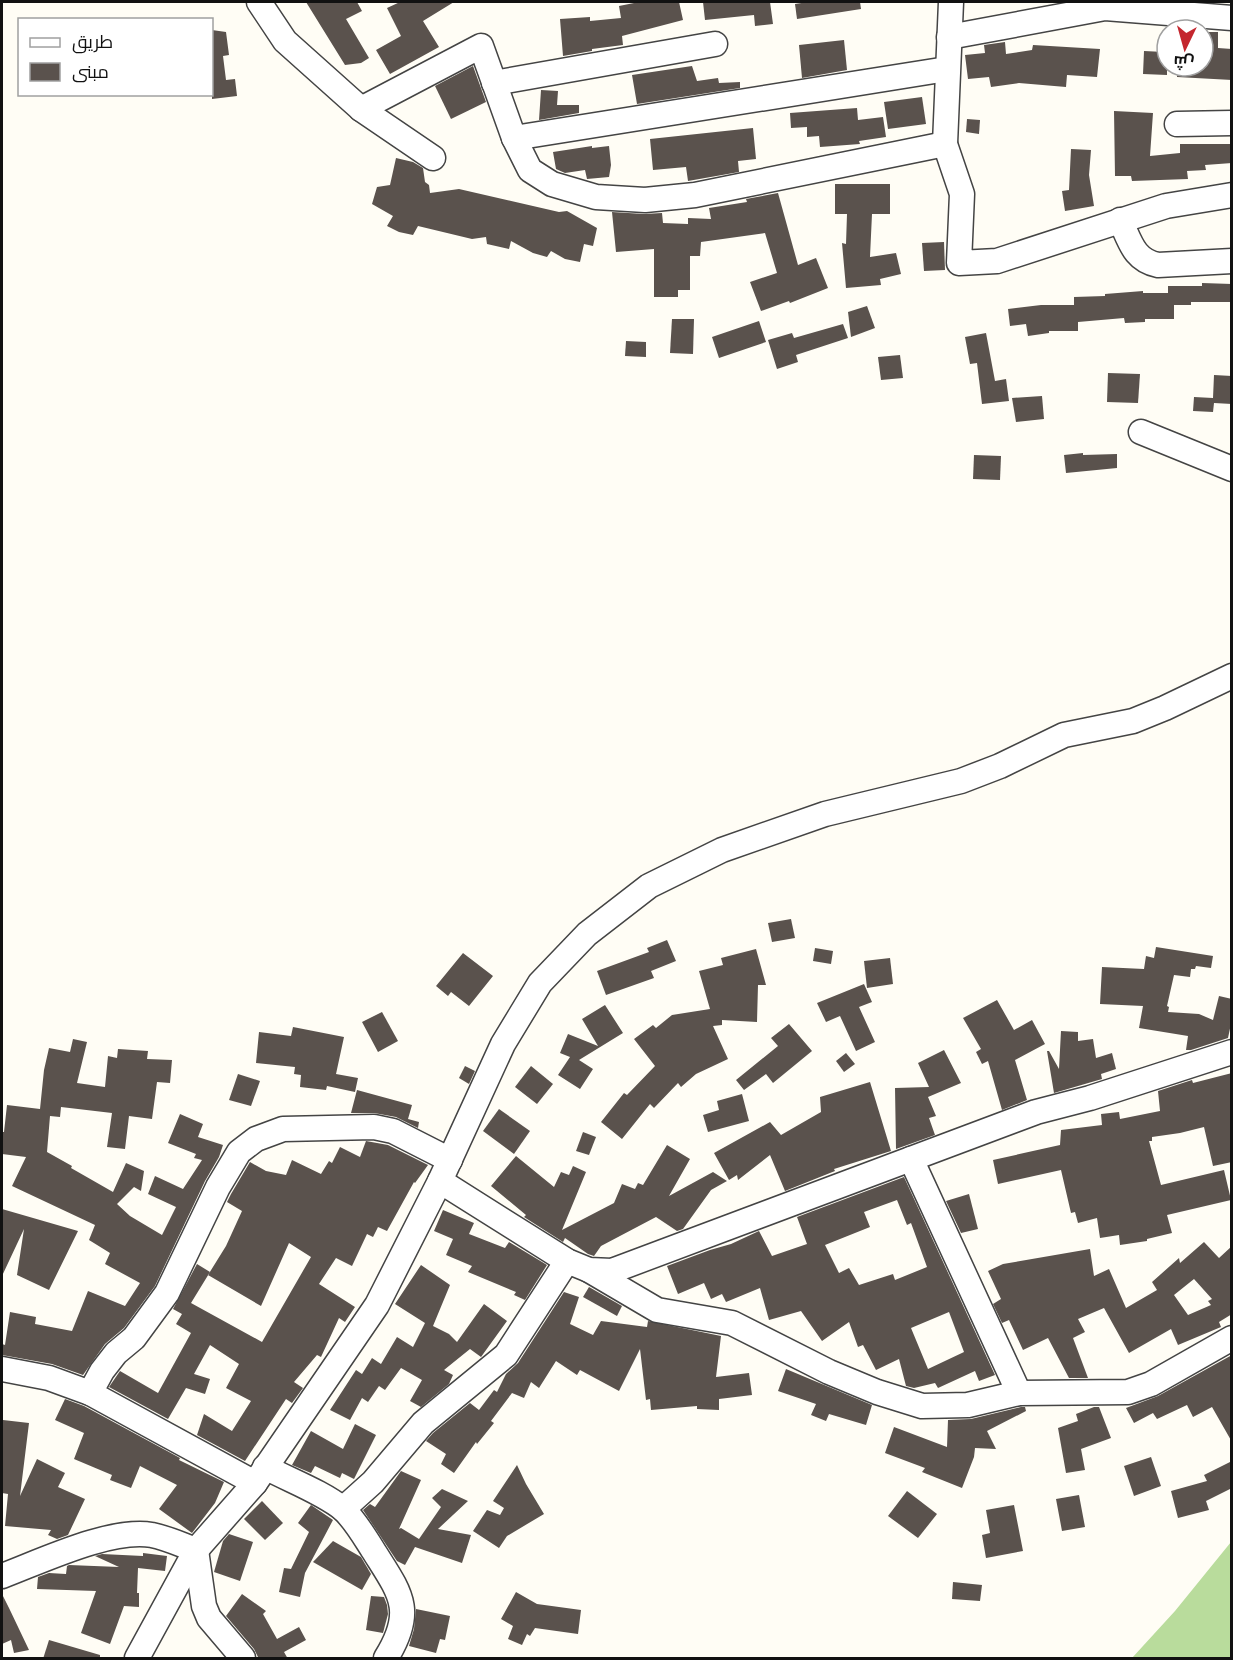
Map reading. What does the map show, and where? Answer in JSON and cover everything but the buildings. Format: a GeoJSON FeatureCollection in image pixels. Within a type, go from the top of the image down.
{"type":"FeatureCollection","features":[{"type":"Feature","properties":{"kind":"street"},"geometry":{"type":"LineString","coordinates":[[259,2],[285,41],[361,109],[433,158]]}},
{"type":"Feature","properties":{"kind":"street"},"geometry":{"type":"LineString","coordinates":[[951,2],[945,144],[962,194],[959,263],[997,261],[1166,206],[1232,195]]}},
{"type":"Feature","properties":{"kind":"street"},"geometry":{"type":"LineString","coordinates":[[949,37],[1105,8],[1232,18]]}},
{"type":"Feature","properties":{"kind":"street"},"geometry":{"type":"LineString","coordinates":[[494,83],[715,44]]}},
{"type":"Feature","properties":{"kind":"street"},"geometry":{"type":"LineString","coordinates":[[361,109],[481,46],[514,138],[530,170],[552,184],[596,197],[645,200],[695,195],[945,144]]}},
{"type":"Feature","properties":{"kind":"street"},"geometry":{"type":"LineString","coordinates":[[514,138],[947,69]]}},
{"type":"Feature","properties":{"kind":"street"},"geometry":{"type":"LineString","coordinates":[[1177,124],[1232,123]]}},
{"type":"Feature","properties":{"kind":"street"},"geometry":{"type":"LineString","coordinates":[[1120,220],[1137,255],[1146,263],[1158,265],[1232,261]]}},
{"type":"Feature","properties":{"kind":"street"},"geometry":{"type":"LineString","coordinates":[[1141,432],[1232,469]]}},
{"type":"Feature","properties":{"kind":"street"},"geometry":{"type":"LineString","coordinates":[[137,1659],[196,1550],[260,1475],[377,1305],[445,1170],[503,1044],[540,983],[587,934],[649,886],[722,850],[825,814],[961,780],[1000,766],[1064,735],[1133,721],[1232,676]]}},
{"type":"Feature","properties":{"kind":"street"},"geometry":{"type":"LineString","coordinates":[[578,1265],[612,1271],[1036,1112],[1090,1098],[1232,1052]]}},
{"type":"Feature","properties":{"kind":"street"},"geometry":{"type":"LineString","coordinates":[[90,1393],[102,1371],[116,1353],[134,1338],[167,1293],[239,1152],[256,1139],[283,1129],[374,1127],[393,1131],[578,1265],[657,1310],[732,1323],[829,1372],[877,1392],[921,1406],[968,1405],[1019,1393],[1128,1392],[1151,1384],[1232,1338]]}},
{"type":"Feature","properties":{"kind":"street"},"geometry":{"type":"LineString","coordinates":[[911,1159],[1019,1393]]}},
{"type":"Feature","properties":{"kind":"street"},"geometry":{"type":"LineString","coordinates":[[343,1509],[373,1482],[423,1423],[506,1355],[578,1265]]}},
{"type":"Feature","properties":{"kind":"street"},"geometry":{"type":"LineString","coordinates":[[2,1369],[49,1377],[90,1393],[260,1475],[343,1509],[358,1527],[401,1596],[403,1614],[397,1641],[386,1659]]}},
{"type":"Feature","properties":{"kind":"street"},"geometry":{"type":"LineString","coordinates":[[2,1576],[105,1538],[131,1533],[154,1535],[196,1550]]}},
{"type":"Feature","properties":{"kind":"street"},"geometry":{"type":"LineString","coordinates":[[196,1550],[204,1606],[209,1618],[243,1659]]}},
{"type":"Feature","properties":{"kind":"green space"},"geometry":{"type":"Polygon","coordinates":[[[1231,1542],[1231,1658],[1132,1658],[1175,1611],[1231,1542]]]}}]}
